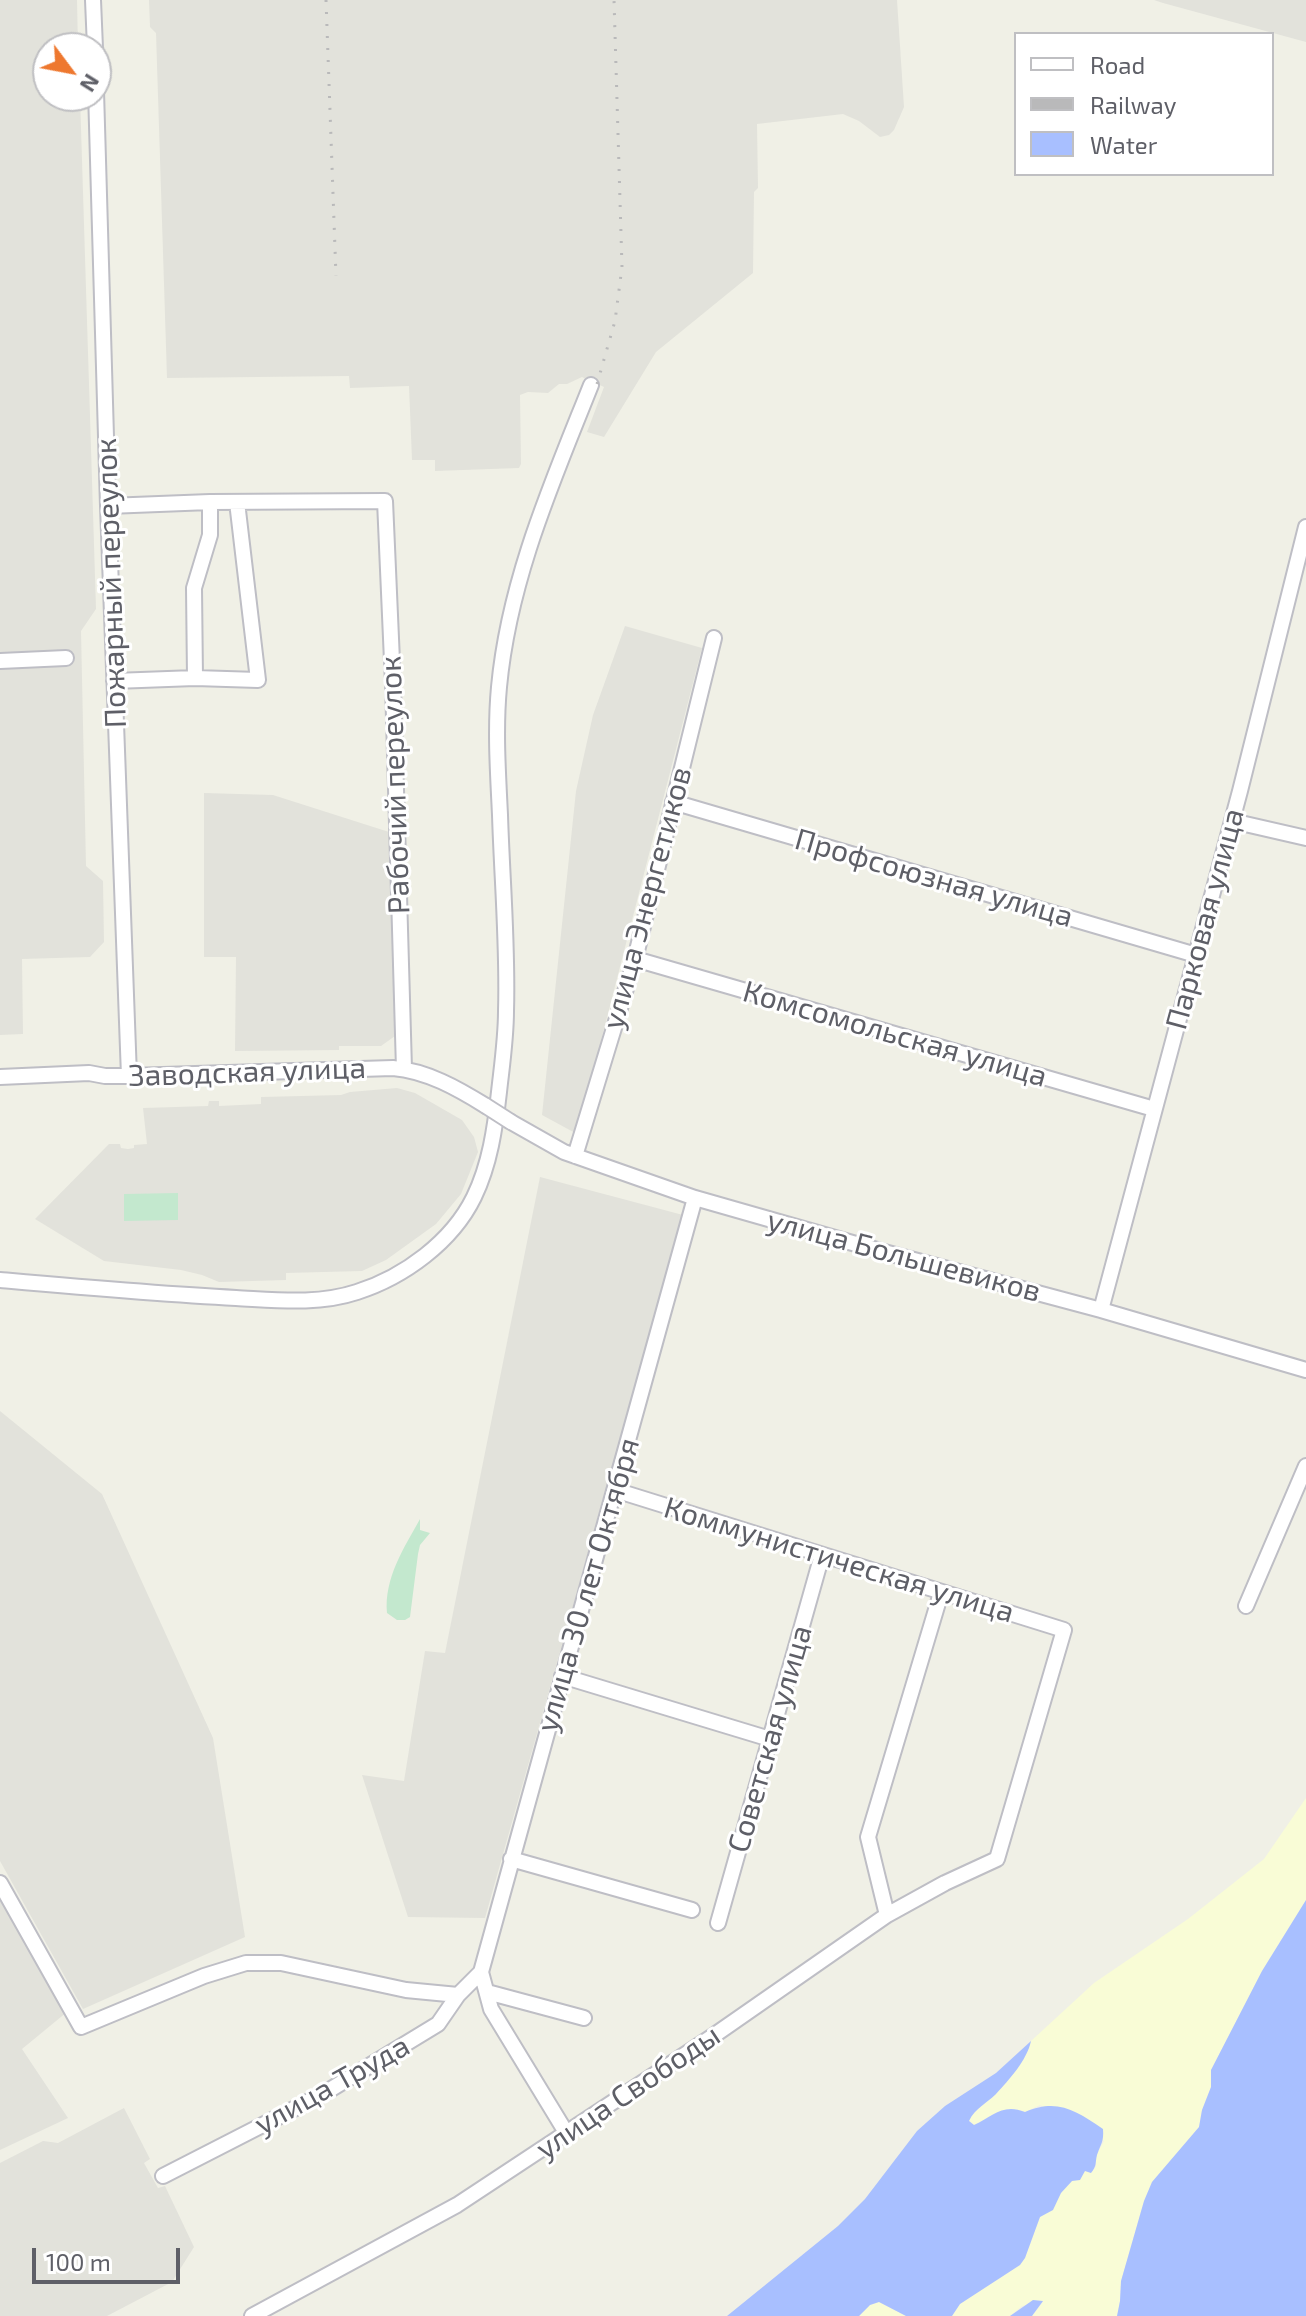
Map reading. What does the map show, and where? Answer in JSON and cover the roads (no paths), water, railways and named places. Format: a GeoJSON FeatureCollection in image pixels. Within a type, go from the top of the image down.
{"type":"FeatureCollection","features":[{"type":"Feature","properties":{"kind":"street"},"geometry":{"type":"LineString","coordinates":[[93,0],[94,32]]}},
{"type":"Feature","properties":{"kind":"street","name":"Пожарный переулок"},"geometry":{"type":"LineString","coordinates":[[97,112],[129,1076]]}},
{"type":"Feature","properties":{"kind":"street"},"geometry":{"type":"LineString","coordinates":[[0,1280],[188,1296],[294,1301],[330,1299],[379,1284],[415,1263],[442,1239],[467,1209],[483,1178],[489,1154],[506,1029],[497,735],[505,640],[516,587],[530,544],[591,385]]}},
{"type":"Feature","properties":{"kind":"street","name":"Рабочий переулок"},"geometry":{"type":"LineString","coordinates":[[237,502],[385,501],[404,1069]]}},
{"type":"Feature","properties":{"kind":"street"},"geometry":{"type":"LineString","coordinates":[[195,678],[194,588],[210,535],[210,502]]}},
{"type":"Feature","properties":{"kind":"street"},"geometry":{"type":"LineString","coordinates":[[108,506],[237,502],[258,680],[195,678],[114,681]]}},
{"type":"Feature","properties":{"kind":"street","name":"Парковая улица"},"geometry":{"type":"LineString","coordinates":[[1101,1310],[1232,821],[1306,527]]}},
{"type":"Feature","properties":{"kind":"street","name":"улица Энергетиков"},"geometry":{"type":"LineString","coordinates":[[575,1156],[635,959],[714,638]]}},
{"type":"Feature","properties":{"kind":"street"},"geometry":{"type":"LineString","coordinates":[[0,661],[66,658]]}},
{"type":"Feature","properties":{"kind":"street","name":"Профсоюзная улица"},"geometry":{"type":"LineString","coordinates":[[673,802],[1196,955]]}},
{"type":"Feature","properties":{"kind":"street"},"geometry":{"type":"LineString","coordinates":[[1232,821],[1306,838]]}},
{"type":"Feature","properties":{"kind":"street","name":"Комсомольская улица"},"geometry":{"type":"LineString","coordinates":[[635,959],[1154,1109]]}},
{"type":"Feature","properties":{"kind":"street","name":"Заводская улица"},"geometry":{"type":"LineString","coordinates":[[0,1077],[404,1069],[449,1084],[511,1122]]}},
{"type":"Feature","properties":{"kind":"street","name":"улица Большевиков"},"geometry":{"type":"LineString","coordinates":[[511,1122],[575,1156],[695,1198],[1306,1370]]}},
{"type":"Feature","properties":{"kind":"street","name":"улица 30 лет Октября"},"geometry":{"type":"LineString","coordinates":[[481,1972],[695,1198]]}},
{"type":"Feature","properties":{"kind":"street"},"geometry":{"type":"LineString","coordinates":[[1246,1606],[1306,1466]]}},
{"type":"Feature","properties":{"kind":"street","name":"Коммунистическая улица"},"geometry":{"type":"LineString","coordinates":[[615,1490],[1064,1630],[997,1859]]}},
{"type":"Feature","properties":{"kind":"street","name":"Советская улица"},"geometry":{"type":"LineString","coordinates":[[718,1923],[822,1555]]}},
{"type":"Feature","properties":{"kind":"street"},"geometry":{"type":"LineString","coordinates":[[887,1915],[868,1837],[941,1593]]}},
{"type":"Feature","properties":{"kind":"street"},"geometry":{"type":"LineString","coordinates":[[562,1676],[770,1739]]}},
{"type":"Feature","properties":{"kind":"street"},"geometry":{"type":"LineString","coordinates":[[511,1859],[692,1910]]}},
{"type":"Feature","properties":{"kind":"street","name":"улица Свободы"},"geometry":{"type":"LineString","coordinates":[[252,2316],[457,2205],[567,2134],[887,1915],[997,1859]]}},
{"type":"Feature","properties":{"kind":"street"},"geometry":{"type":"LineString","coordinates":[[0,1883],[81,2027],[204,1976],[246,1963],[281,1963],[406,1990],[458,1995]]}},
{"type":"Feature","properties":{"kind":"street"},"geometry":{"type":"LineString","coordinates":[[481,1972],[491,2009],[567,2134]]}},
{"type":"Feature","properties":{"kind":"street","name":"улица Труда"},"geometry":{"type":"LineString","coordinates":[[163,2176],[323,2094],[438,2024],[458,1995],[481,1972]]}},
{"type":"Feature","properties":{"kind":"street"},"geometry":{"type":"LineString","coordinates":[[487,1992],[584,2018]]}},
{"type":"Feature","properties":{"kind":"water"},"geometry":{"type":"Polygon","coordinates":[[[1306,1900],[1306,2316],[1117,2316],[1121,2281],[1152,2182],[1199,2127],[1211,2087],[1211,2070],[1262,1971],[1306,1900]]]}},
{"type":"Feature","properties":{"kind":"water"},"geometry":{"type":"Polygon","coordinates":[[[1031,2041],[1012,2076],[969,2121],[974,2125],[1004,2110],[1025,2112],[1057,2106],[1075,2112],[1103,2129],[1103,2137],[1093,2171],[1085,2171],[1080,2180],[1072,2181],[1061,2193],[1053,2210],[1040,2217],[1020,2265],[960,2304],[952,2316],[906,2316],[879,2302],[870,2305],[859,2316],[727,2316],[838,2226],[865,2199],[917,2131],[945,2106],[996,2073],[1031,2041]]]}},
{"type":"Feature","properties":{"kind":"water"},"geometry":{"type":"Polygon","coordinates":[[[1033,2300],[1043,2301],[1032,2316],[1010,2316],[1033,2300]]]}},
{"type":"Feature","properties":{"kind":"railway"},"geometry":{"type":"LineString","coordinates":[[326,0],[336,276]]}},
{"type":"Feature","properties":{"kind":"railway"},"geometry":{"type":"LineString","coordinates":[[597,384],[615,321],[622,267],[614,0]]}}]}
